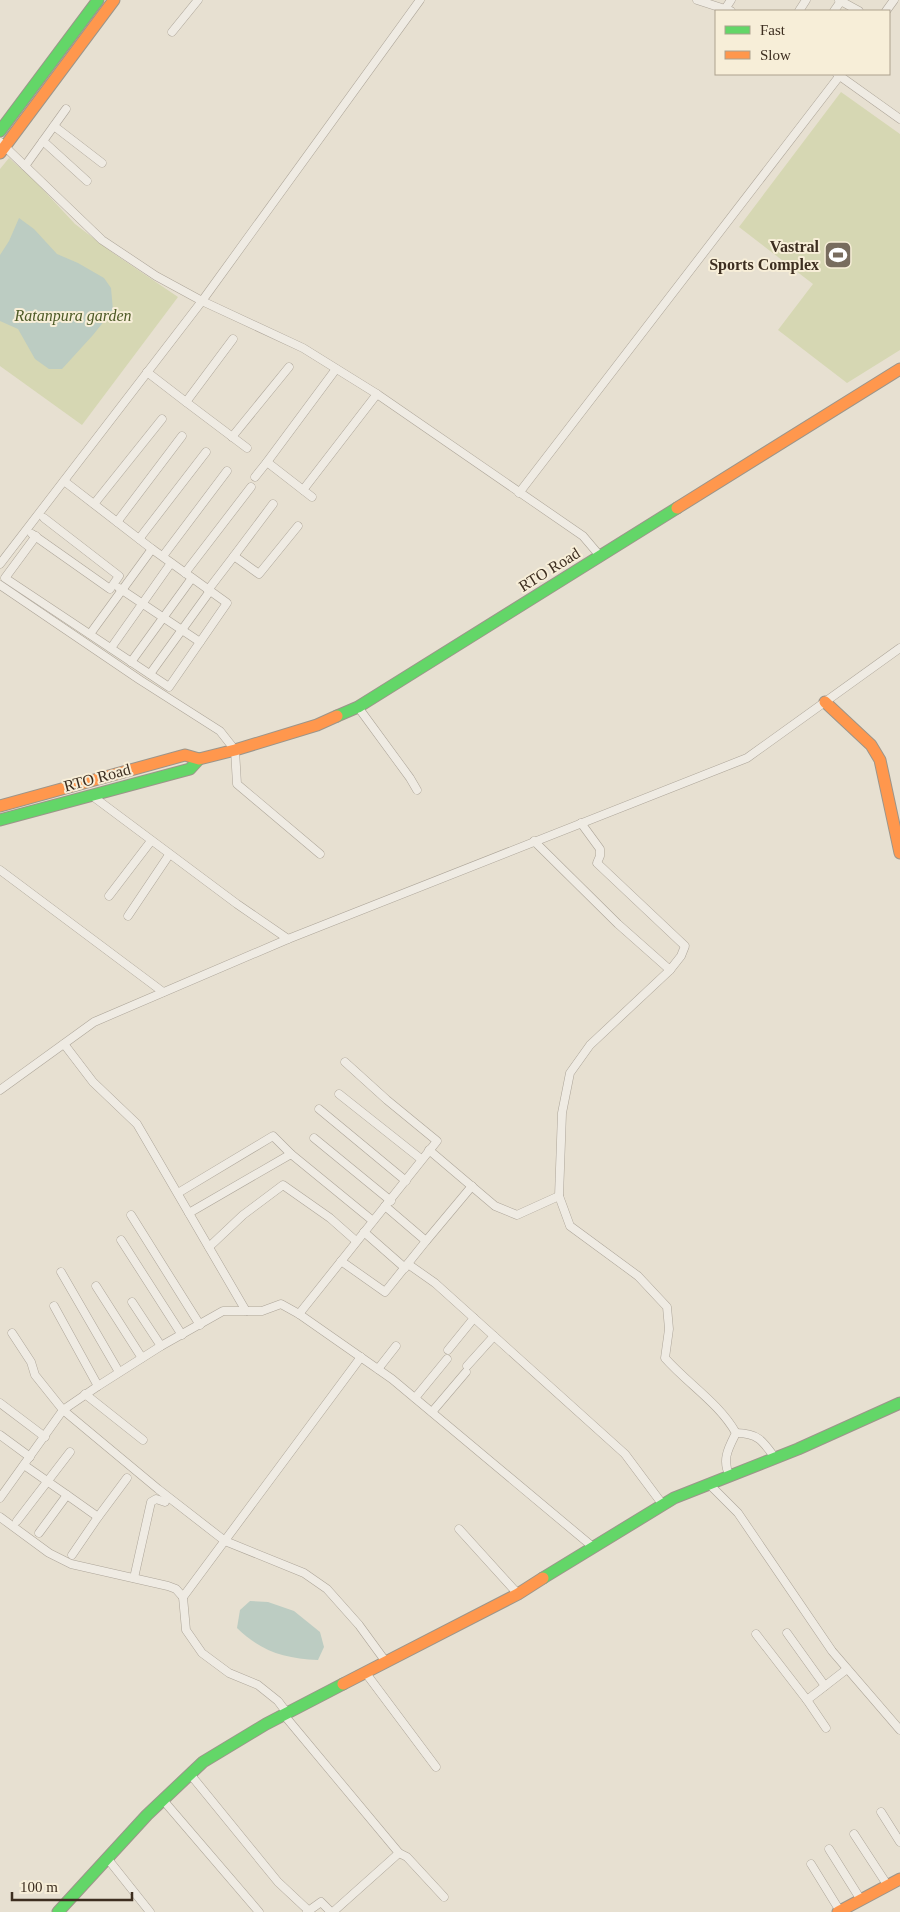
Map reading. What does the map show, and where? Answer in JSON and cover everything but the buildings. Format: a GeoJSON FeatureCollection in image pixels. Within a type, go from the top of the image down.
{"type":"FeatureCollection","features":[{"type":"Feature","properties":{"kind":"street"},"geometry":{"type":"LineString","coordinates":[[0,131],[98,0]]}},
{"type":"Feature","properties":{"kind":"street"},"geometry":{"type":"LineString","coordinates":[[114,0],[2,147],[25,166],[102,240],[156,276],[303,348],[377,394],[583,536],[600,556]]}},
{"type":"Feature","properties":{"kind":"street"},"geometry":{"type":"LineString","coordinates":[[0,564],[202,300],[420,0]]}},
{"type":"Feature","properties":{"kind":"street"},"geometry":{"type":"LineString","coordinates":[[697,0],[728,10],[730,0]]}},
{"type":"Feature","properties":{"kind":"street"},"geometry":{"type":"LineString","coordinates":[[802,10],[806,0]]}},
{"type":"Feature","properties":{"kind":"street"},"geometry":{"type":"LineString","coordinates":[[840,0],[857,10]]}},
{"type":"Feature","properties":{"kind":"street"},"geometry":{"type":"LineString","coordinates":[[172,32],[195,1]]}},
{"type":"Feature","properties":{"kind":"street"},"geometry":{"type":"LineString","coordinates":[[520,492],[838,75]]}},
{"type":"Feature","properties":{"kind":"street"},"geometry":{"type":"LineString","coordinates":[[840,75],[900,119]]}},
{"type":"Feature","properties":{"kind":"street"},"geometry":{"type":"LineString","coordinates":[[25,166],[66,109]]}},
{"type":"Feature","properties":{"kind":"street"},"geometry":{"type":"LineString","coordinates":[[54,126],[102,163]]}},
{"type":"Feature","properties":{"kind":"street"},"geometry":{"type":"LineString","coordinates":[[43,141],[87,181]]}},
{"type":"Feature","properties":{"kind":"street"},"geometry":{"type":"LineString","coordinates":[[186,402],[233,339]]}},
{"type":"Feature","properties":{"kind":"street"},"geometry":{"type":"LineString","coordinates":[[232,437],[289,366]]}},
{"type":"Feature","properties":{"kind":"street"},"geometry":{"type":"LineString","coordinates":[[255,477],[336,369]]}},
{"type":"Feature","properties":{"kind":"street","name":"RTO Road"},"geometry":{"type":"LineString","coordinates":[[0,806],[186,755],[199,759],[235,750],[317,725],[358,707],[900,370]]}},
{"type":"Feature","properties":{"kind":"street"},"geometry":{"type":"LineString","coordinates":[[147,372],[247,448]]}},
{"type":"Feature","properties":{"kind":"street"},"geometry":{"type":"LineString","coordinates":[[303,490],[377,394]]}},
{"type":"Feature","properties":{"kind":"street"},"geometry":{"type":"LineString","coordinates":[[94,504],[162,419]]}},
{"type":"Feature","properties":{"kind":"street"},"geometry":{"type":"LineString","coordinates":[[117,522],[182,436]]}},
{"type":"Feature","properties":{"kind":"street"},"geometry":{"type":"LineString","coordinates":[[139,539],[206,452]]}},
{"type":"Feature","properties":{"kind":"street"},"geometry":{"type":"LineString","coordinates":[[267,462],[312,497]]}},
{"type":"Feature","properties":{"kind":"street"},"geometry":{"type":"LineString","coordinates":[[162,556],[227,471]]}},
{"type":"Feature","properties":{"kind":"street"},"geometry":{"type":"LineString","coordinates":[[36,536],[5,578],[169,687],[227,603],[152,549],[64,481]]}},
{"type":"Feature","properties":{"kind":"street"},"geometry":{"type":"LineString","coordinates":[[185,573],[251,488]]}},
{"type":"Feature","properties":{"kind":"street"},"geometry":{"type":"LineString","coordinates":[[150,674],[273,504]]}},
{"type":"Feature","properties":{"kind":"street"},"geometry":{"type":"LineString","coordinates":[[26,530],[110,589],[119,576],[44,518]]}},
{"type":"Feature","properties":{"kind":"street"},"geometry":{"type":"LineString","coordinates":[[234,556],[259,574],[298,526]]}},
{"type":"Feature","properties":{"kind":"street"},"geometry":{"type":"LineString","coordinates":[[90,634],[152,549]]}},
{"type":"Feature","properties":{"kind":"street"},"geometry":{"type":"LineString","coordinates":[[111,648],[172,563]]}},
{"type":"Feature","properties":{"kind":"street"},"geometry":{"type":"LineString","coordinates":[[131,662],[192,578]]}},
{"type":"Feature","properties":{"kind":"street"},"geometry":{"type":"LineString","coordinates":[[114,584],[200,642]]}},
{"type":"Feature","properties":{"kind":"street"},"geometry":{"type":"LineString","coordinates":[[0,585],[140,680],[220,731],[235,750],[237,784],[320,854]]}},
{"type":"Feature","properties":{"kind":"street"},"geometry":{"type":"LineString","coordinates":[[0,1090],[94,1022],[288,939],[747,758],[900,648]]}},
{"type":"Feature","properties":{"kind":"street"},"geometry":{"type":"LineString","coordinates":[[825,702],[871,746],[880,760],[900,853]]}},
{"type":"Feature","properties":{"kind":"street"},"geometry":{"type":"LineString","coordinates":[[358,707],[417,790]]}},
{"type":"Feature","properties":{"kind":"street","name":"RTO Road"},"geometry":{"type":"LineString","coordinates":[[0,820],[190,769],[199,759]]}},
{"type":"Feature","properties":{"kind":"street"},"geometry":{"type":"LineString","coordinates":[[90,795],[169,855],[288,939]]}},
{"type":"Feature","properties":{"kind":"street"},"geometry":{"type":"LineString","coordinates":[[28,799],[30,812]]}},
{"type":"Feature","properties":{"kind":"street"},"geometry":{"type":"LineString","coordinates":[[581,823],[600,848],[600,856],[596,863],[685,946],[681,956],[670,970],[590,1045],[570,1073],[562,1113],[559,1196],[570,1226],[638,1276],[667,1307],[670,1328],[665,1358],[679,1374],[727,1417],[736,1433]]}},
{"type":"Feature","properties":{"kind":"street"},"geometry":{"type":"LineString","coordinates":[[109,896],[151,841]]}},
{"type":"Feature","properties":{"kind":"street"},"geometry":{"type":"LineString","coordinates":[[534,841],[618,924],[670,970]]}},
{"type":"Feature","properties":{"kind":"street"},"geometry":{"type":"LineString","coordinates":[[128,916],[169,855]]}},
{"type":"Feature","properties":{"kind":"street"},"geometry":{"type":"LineString","coordinates":[[0,870],[164,992]]}},
{"type":"Feature","properties":{"kind":"street"},"geometry":{"type":"LineString","coordinates":[[64,1044],[93,1082],[138,1124],[246,1311]]}},
{"type":"Feature","properties":{"kind":"street"},"geometry":{"type":"LineString","coordinates":[[299,1314],[437,1141],[345,1062]]}},
{"type":"Feature","properties":{"kind":"street"},"geometry":{"type":"LineString","coordinates":[[339,1094],[421,1159]]}},
{"type":"Feature","properties":{"kind":"street"},"geometry":{"type":"LineString","coordinates":[[319,1109],[406,1181]]}},
{"type":"Feature","properties":{"kind":"street"},"geometry":{"type":"LineString","coordinates":[[178,1193],[273,1136],[291,1154],[373,1221]]}},
{"type":"Feature","properties":{"kind":"street"},"geometry":{"type":"LineString","coordinates":[[314,1138],[388,1203],[426,1241]]}},
{"type":"Feature","properties":{"kind":"street"},"geometry":{"type":"LineString","coordinates":[[429,1150],[495,1206],[517,1214],[559,1196]]}},
{"type":"Feature","properties":{"kind":"street"},"geometry":{"type":"LineString","coordinates":[[189,1213],[291,1154]]}},
{"type":"Feature","properties":{"kind":"street"},"geometry":{"type":"LineString","coordinates":[[209,1247],[243,1215],[283,1185],[330,1218],[356,1241]]}},
{"type":"Feature","properties":{"kind":"street"},"geometry":{"type":"LineString","coordinates":[[341,1261],[385,1292],[472,1186]]}},
{"type":"Feature","properties":{"kind":"street"},"geometry":{"type":"LineString","coordinates":[[131,1215],[200,1325]]}},
{"type":"Feature","properties":{"kind":"street"},"geometry":{"type":"LineString","coordinates":[[364,1232],[407,1266],[435,1283],[625,1454],[663,1505]]}},
{"type":"Feature","properties":{"kind":"street"},"geometry":{"type":"LineString","coordinates":[[121,1240],[182,1335]]}},
{"type":"Feature","properties":{"kind":"street"},"geometry":{"type":"LineString","coordinates":[[62,1272],[119,1372]]}},
{"type":"Feature","properties":{"kind":"street"},"geometry":{"type":"LineString","coordinates":[[96,1286],[142,1358]]}},
{"type":"Feature","properties":{"kind":"street"},"geometry":{"type":"LineString","coordinates":[[132,1302],[161,1346]]}},
{"type":"Feature","properties":{"kind":"street"},"geometry":{"type":"LineString","coordinates":[[0,1498],[64,1410],[85,1394],[161,1346],[223,1312],[262,1311],[281,1304],[299,1314],[378,1369],[593,1547]]}},
{"type":"Feature","properties":{"kind":"street"},"geometry":{"type":"LineString","coordinates":[[54,1306],[98,1386]]}},
{"type":"Feature","properties":{"kind":"street"},"geometry":{"type":"LineString","coordinates":[[448,1350],[474,1318]]}},
{"type":"Feature","properties":{"kind":"street"},"geometry":{"type":"LineString","coordinates":[[12,1333],[31,1362],[35,1375],[64,1410],[158,1489],[224,1541],[304,1573],[327,1589],[386,1662]]}},
{"type":"Feature","properties":{"kind":"street"},"geometry":{"type":"LineString","coordinates":[[432,1412],[494,1336]]}},
{"type":"Feature","properties":{"kind":"street"},"geometry":{"type":"LineString","coordinates":[[378,1369],[396,1346]]}},
{"type":"Feature","properties":{"kind":"street"},"geometry":{"type":"LineString","coordinates":[[183,1597],[361,1357]]}},
{"type":"Feature","properties":{"kind":"street"},"geometry":{"type":"LineString","coordinates":[[415,1398],[447,1359]]}},
{"type":"Feature","properties":{"kind":"street"},"geometry":{"type":"LineString","coordinates":[[85,1394],[143,1440]]}},
{"type":"Feature","properties":{"kind":"street"},"geometry":{"type":"LineString","coordinates":[[0,1403],[45,1437]]}},
{"type":"Feature","properties":{"kind":"street"},"geometry":{"type":"LineString","coordinates":[[58,1912],[163,1800],[203,1762],[285,1714],[518,1594],[674,1498],[776,1458],[900,1404]]}},
{"type":"Feature","properties":{"kind":"street"},"geometry":{"type":"LineString","coordinates":[[736,1433],[750,1433],[765,1443],[776,1458]]}},
{"type":"Feature","properties":{"kind":"street"},"geometry":{"type":"LineString","coordinates":[[730,1476],[725,1468],[726,1452],[736,1433]]}},
{"type":"Feature","properties":{"kind":"street"},"geometry":{"type":"LineString","coordinates":[[0,1435],[30,1457]]}},
{"type":"Feature","properties":{"kind":"street"},"geometry":{"type":"LineString","coordinates":[[17,1521],[70,1452]]}},
{"type":"Feature","properties":{"kind":"street"},"geometry":{"type":"LineString","coordinates":[[24,1465],[98,1517]]}},
{"type":"Feature","properties":{"kind":"street"},"geometry":{"type":"LineString","coordinates":[[72,1555],[127,1478]]}},
{"type":"Feature","properties":{"kind":"street"},"geometry":{"type":"LineString","coordinates":[[709,1484],[738,1513],[832,1652],[900,1730]]}},
{"type":"Feature","properties":{"kind":"street"},"geometry":{"type":"LineString","coordinates":[[39,1533],[67,1495]]}},
{"type":"Feature","properties":{"kind":"street"},"geometry":{"type":"LineString","coordinates":[[134,1578],[151,1502],[153,1499],[165,1502]]}},
{"type":"Feature","properties":{"kind":"street"},"geometry":{"type":"LineString","coordinates":[[0,1518],[28,1539],[64,1561],[176,1589],[183,1597],[186,1630],[202,1653],[229,1673],[258,1685],[278,1701],[285,1714],[399,1853],[407,1857],[444,1897]]}},
{"type":"Feature","properties":{"kind":"street"},"geometry":{"type":"LineString","coordinates":[[459,1529],[518,1594]]}},
{"type":"Feature","properties":{"kind":"street"},"geometry":{"type":"LineString","coordinates":[[787,1633],[825,1686]]}},
{"type":"Feature","properties":{"kind":"street"},"geometry":{"type":"LineString","coordinates":[[756,1634],[826,1728]]}},
{"type":"Feature","properties":{"kind":"street"},"geometry":{"type":"LineString","coordinates":[[807,1700],[847,1669]]}},
{"type":"Feature","properties":{"kind":"street"},"geometry":{"type":"LineString","coordinates":[[364,1672],[436,1766]]}},
{"type":"Feature","properties":{"kind":"street"},"geometry":{"type":"LineString","coordinates":[[190,1774],[278,1882],[308,1911],[321,1902],[332,1912],[399,1853]]}},
{"type":"Feature","properties":{"kind":"street"},"geometry":{"type":"LineString","coordinates":[[163,1800],[259,1912]]}},
{"type":"Feature","properties":{"kind":"street"},"geometry":{"type":"LineString","coordinates":[[881,1812],[900,1842]]}},
{"type":"Feature","properties":{"kind":"street"},"geometry":{"type":"LineString","coordinates":[[854,1834],[888,1886]]}},
{"type":"Feature","properties":{"kind":"street"},"geometry":{"type":"LineString","coordinates":[[829,1849],[861,1900]]}},
{"type":"Feature","properties":{"kind":"street"},"geometry":{"type":"LineString","coordinates":[[107,1858],[150,1912]]}},
{"type":"Feature","properties":{"kind":"street"},"geometry":{"type":"LineString","coordinates":[[811,1864],[839,1912],[900,1879]]}},
{"type":"Feature","properties":{"kind":"green space","name":"Vastral Sports Complex"},"geometry":{"type":"Polygon","coordinates":[[[841,92],[900,134],[900,350],[847,383],[778,330],[813,284],[739,227],[841,92]]]}},
{"type":"Feature","properties":{"kind":"green space","name":"Ratanpura garden"},"geometry":{"type":"Polygon","coordinates":[[[9,158],[35,181],[75,224],[113,253],[178,297],[82,425],[0,366],[0,169],[9,158]]]}},
{"type":"Feature","properties":{"kind":"shaded area"},"geometry":{"type":"Polygon","coordinates":[[[19,218],[34,229],[57,254],[78,263],[104,278],[111,288],[113,310],[62,369],[49,369],[35,359],[18,329],[0,321],[0,255],[9,241],[19,218]]]}},
{"type":"Feature","properties":{"kind":"shaded area"},"geometry":{"type":"Polygon","coordinates":[[[250,1601],[268,1602],[294,1611],[320,1632],[324,1647],[318,1660],[295,1658],[274,1652],[255,1643],[246,1636],[237,1628],[240,1610],[250,1601]]]}},
{"type":"Feature","properties":{"kind":"traffic: fast"},"geometry":{"type":"LineString","coordinates":[[0,131],[98,0]]}},
{"type":"Feature","properties":{"kind":"traffic: fast"},"geometry":{"type":"LineString","coordinates":[[337,716],[358,707],[677,508]]}},
{"type":"Feature","properties":{"kind":"traffic: fast"},"geometry":{"type":"LineString","coordinates":[[0,820],[190,769],[199,759]]}},
{"type":"Feature","properties":{"kind":"traffic: fast"},"geometry":{"type":"LineString","coordinates":[[543,1578],[674,1498],[798,1449],[900,1403]]}},
{"type":"Feature","properties":{"kind":"traffic: fast"},"geometry":{"type":"LineString","coordinates":[[58,1912],[147,1815],[203,1762],[266,1724],[343,1684]]}},
{"type":"Feature","properties":{"kind":"traffic: slow"},"geometry":{"type":"LineString","coordinates":[[0,153],[114,0]]}},
{"type":"Feature","properties":{"kind":"traffic: slow"},"geometry":{"type":"LineString","coordinates":[[677,508],[900,369]]}},
{"type":"Feature","properties":{"kind":"traffic: slow"},"geometry":{"type":"LineString","coordinates":[[825,702],[871,745],[880,760],[900,853]]}},
{"type":"Feature","properties":{"kind":"traffic: slow"},"geometry":{"type":"LineString","coordinates":[[0,806],[185,755],[199,759],[235,750],[317,725],[337,716]]}},
{"type":"Feature","properties":{"kind":"traffic: slow"},"geometry":{"type":"LineString","coordinates":[[343,1684],[518,1594],[543,1578]]}},
{"type":"Feature","properties":{"kind":"traffic: slow"},"geometry":{"type":"LineString","coordinates":[[838,1912],[900,1879]]}},
{"type":"Feature","properties":{"kind":"place","name":"Vastral Sports Complex"},"geometry":{"type":"Point","coordinates":[838,255]}}]}
